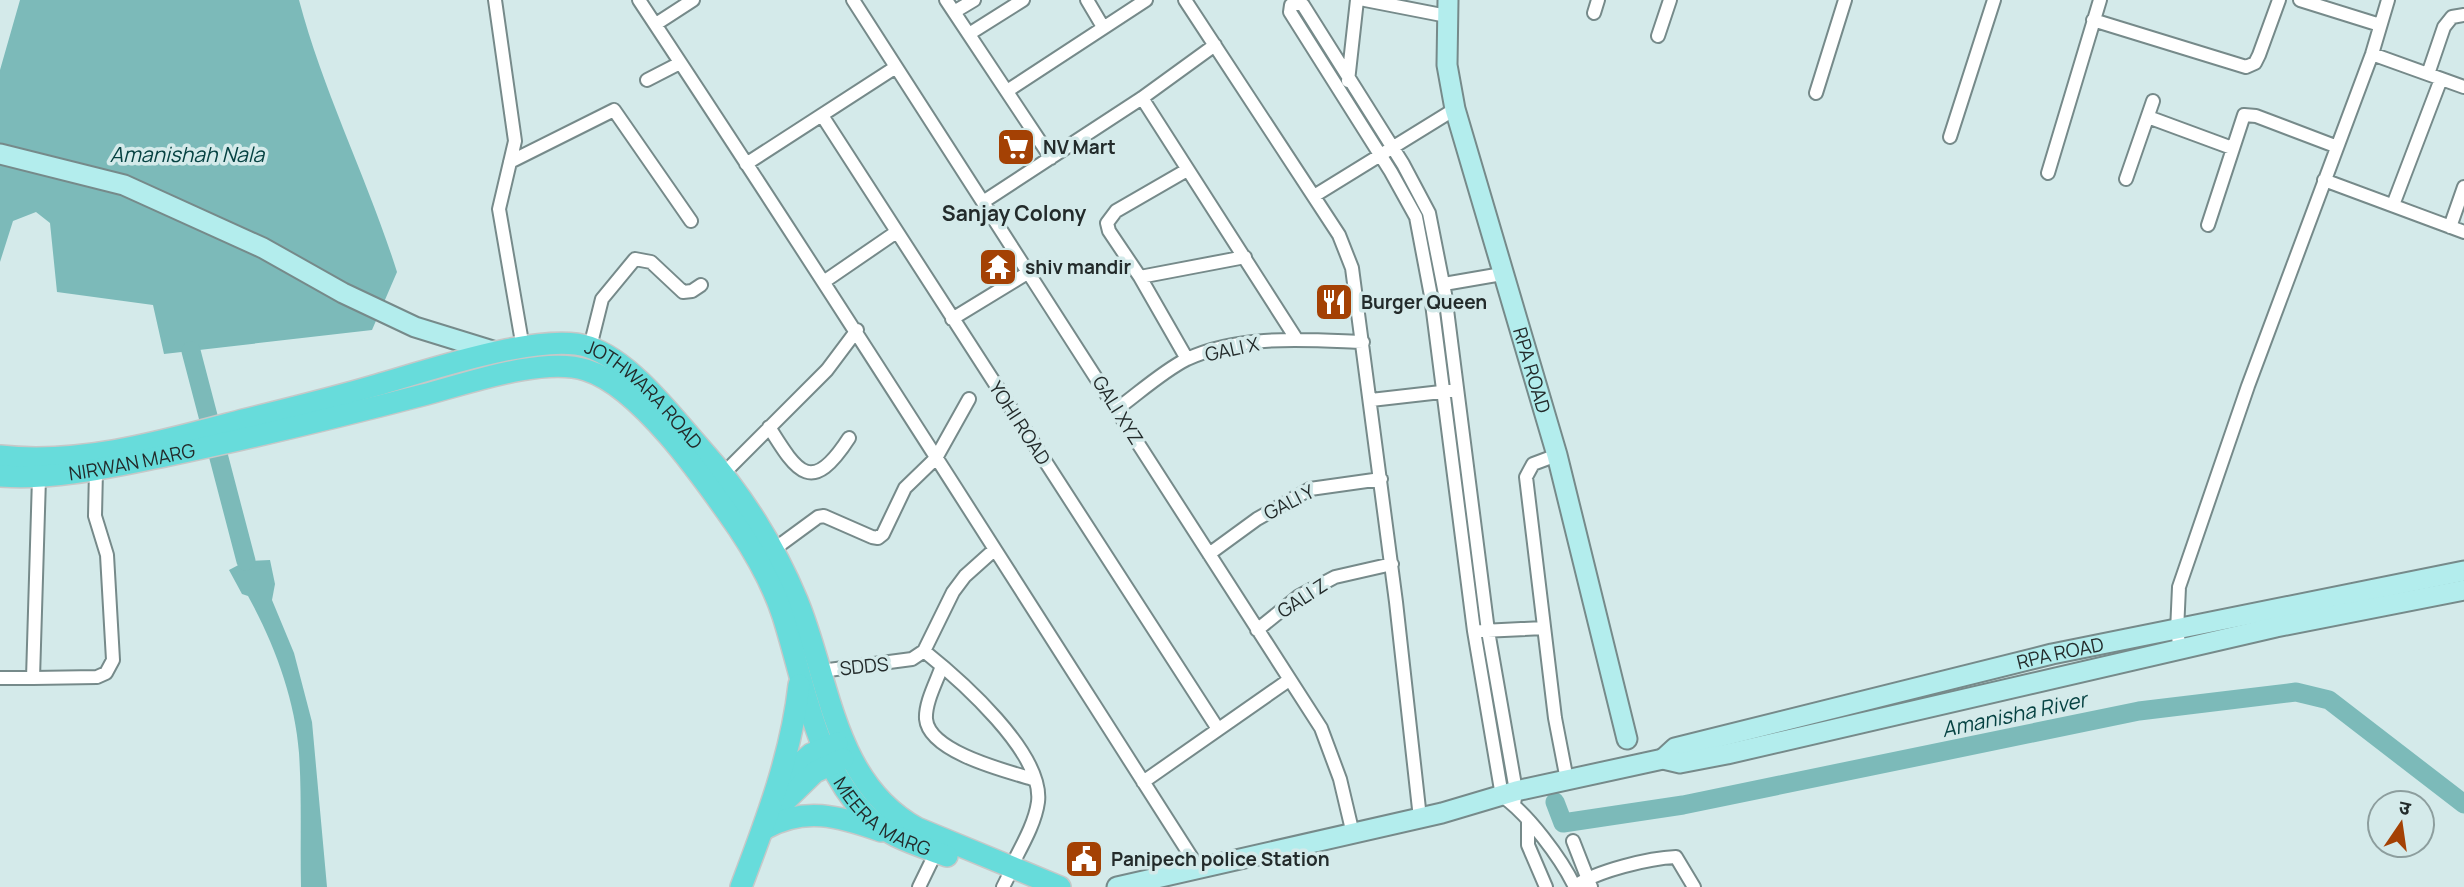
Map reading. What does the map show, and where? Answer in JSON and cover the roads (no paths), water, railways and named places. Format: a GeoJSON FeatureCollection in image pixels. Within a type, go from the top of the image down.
{"type":"FeatureCollection","features":[{"type":"Feature","properties":{"kind":"main road","name":"JOTHWARA ROAD"},"geometry":{"type":"LineString","coordinates":[[254,427],[496,352],[568,343],[590,347],[618,362],[723,474],[773,550],[798,602],[821,671],[837,752]]}},
{"type":"Feature","properties":{"kind":"main road","name":"JOTHWARA ROAD"},"geometry":{"type":"LineString","coordinates":[[254,427],[492,376],[558,367],[584,369],[604,377],[623,388],[674,444],[743,535],[782,613],[800,677]]}},
{"type":"Feature","properties":{"kind":"main road","name":"NIRWAN MARG"},"geometry":{"type":"LineString","coordinates":[[0,476],[38,478],[96,470],[254,427]]}},
{"type":"Feature","properties":{"kind":"main road"},"geometry":{"type":"LineString","coordinates":[[0,442],[28,444],[57,459]]}},
{"type":"Feature","properties":{"kind":"main road"},"geometry":{"type":"LineString","coordinates":[[10,457],[57,459],[188,443]]}},
{"type":"Feature","properties":{"kind":"main road"},"geometry":{"type":"LineString","coordinates":[[741,887],[766,825],[779,783],[794,728],[800,677]]}},
{"type":"Feature","properties":{"kind":"main road","name":"MEERA MARG"},"geometry":{"type":"LineString","coordinates":[[800,677],[865,814],[896,836],[1031,887]]}},
{"type":"Feature","properties":{"kind":"main road"},"geometry":{"type":"LineString","coordinates":[[779,783],[796,765],[837,752]]}},
{"type":"Feature","properties":{"kind":"main road"},"geometry":{"type":"LineString","coordinates":[[766,825],[798,785],[837,752]]}},
{"type":"Feature","properties":{"kind":"main road","name":"MEERA MARG"},"geometry":{"type":"LineString","coordinates":[[837,752],[870,792],[902,820],[1007,877],[1060,887]]}},
{"type":"Feature","properties":{"kind":"main road"},"geometry":{"type":"LineString","coordinates":[[766,825],[797,814],[815,814],[896,836]]}},
{"type":"Feature","properties":{"kind":"street"},"geometry":{"type":"LineString","coordinates":[[495,0],[515,141],[499,209],[523,348]]}},
{"type":"Feature","properties":{"kind":"street"},"geometry":{"type":"LineString","coordinates":[[639,0],[857,330],[994,550],[1199,869]]}},
{"type":"Feature","properties":{"kind":"street"},"geometry":{"type":"LineString","coordinates":[[656,24],[693,0]]}},
{"type":"Feature","properties":{"kind":"street","name":"GALI XYZ"},"geometry":{"type":"LineString","coordinates":[[853,0],[1321,728],[1353,834]]}},
{"type":"Feature","properties":{"kind":"street"},"geometry":{"type":"LineString","coordinates":[[946,0],[1051,158]]}},
{"type":"Feature","properties":{"kind":"street"},"geometry":{"type":"LineString","coordinates":[[954,12],[974,0]]}},
{"type":"Feature","properties":{"kind":"street"},"geometry":{"type":"LineString","coordinates":[[969,34],[1023,0]]}},
{"type":"Feature","properties":{"kind":"street"},"geometry":{"type":"LineString","coordinates":[[1087,0],[1103,27]]}},
{"type":"Feature","properties":{"kind":"street"},"geometry":{"type":"LineString","coordinates":[[1007,91],[1146,0]]}},
{"type":"Feature","properties":{"kind":"street"},"geometry":{"type":"LineString","coordinates":[[1185,0],[1314,196],[1347,253],[1371,400],[1420,818]]}},
{"type":"Feature","properties":{"kind":"street"},"geometry":{"type":"LineString","coordinates":[[1343,99],[1348,80],[1357,0]]}},
{"type":"Feature","properties":{"kind":"street"},"geometry":{"type":"LineString","coordinates":[[1365,0],[1447,8]]}},
{"type":"Feature","properties":{"kind":"street"},"geometry":{"type":"LineString","coordinates":[[1594,13],[1598,0]]}},
{"type":"Feature","properties":{"kind":"street"},"geometry":{"type":"LineString","coordinates":[[1658,36],[1670,0]]}},
{"type":"Feature","properties":{"kind":"street"},"geometry":{"type":"LineString","coordinates":[[1816,93],[1845,0]]}},
{"type":"Feature","properties":{"kind":"street"},"geometry":{"type":"LineString","coordinates":[[1950,137],[1994,0]]}},
{"type":"Feature","properties":{"kind":"street"},"geometry":{"type":"LineString","coordinates":[[2048,173],[2100,0]]}},
{"type":"Feature","properties":{"kind":"street"},"geometry":{"type":"LineString","coordinates":[[2094,20],[2246,67],[2255,63],[2259,55],[2279,0]]}},
{"type":"Feature","properties":{"kind":"street"},"geometry":{"type":"LineString","coordinates":[[2300,0],[2380,25]]}},
{"type":"Feature","properties":{"kind":"street"},"geometry":{"type":"LineString","coordinates":[[2388,0],[2372,54],[2335,146],[2179,587],[2179,640],[2464,590]]}},
{"type":"Feature","properties":{"kind":"street"},"geometry":{"type":"LineString","coordinates":[[1511,797],[1444,284],[1434,231],[1423,197],[1303,5],[1291,5],[1290,12],[1410,203],[1420,234],[1444,392],[1474,631],[1511,797],[1575,886],[1595,882],[1657,859],[1676,857],[1694,887]]}},
{"type":"Feature","properties":{"kind":"street","name":"RPA ROAD"},"geometry":{"type":"LineString","coordinates":[[1447,8],[1447,65],[1455,108],[1488,215],[1502,274],[1558,455],[1627,739],[1622,747],[1633,766]]}},
{"type":"Feature","properties":{"kind":"street"},"geometry":{"type":"LineString","coordinates":[[2393,205],[2434,77],[2444,27],[2452,17],[2464,15]]}},
{"type":"Feature","properties":{"kind":"street"},"geometry":{"type":"LineString","coordinates":[[983,202],[1142,98],[1215,45]]}},
{"type":"Feature","properties":{"kind":"street"},"geometry":{"type":"LineString","coordinates":[[2372,54],[2464,87]]}},
{"type":"Feature","properties":{"kind":"street"},"geometry":{"type":"LineString","coordinates":[[647,80],[680,62]]}},
{"type":"Feature","properties":{"kind":"street"},"geometry":{"type":"LineString","coordinates":[[746,164],[823,117],[896,67]]}},
{"type":"Feature","properties":{"kind":"street"},"geometry":{"type":"LineString","coordinates":[[1142,98],[1297,340]]}},
{"type":"Feature","properties":{"kind":"street"},"geometry":{"type":"LineString","coordinates":[[2126,179],[2153,101]]}},
{"type":"Feature","properties":{"kind":"street"},"geometry":{"type":"LineString","coordinates":[[1314,196],[1455,108]]}},
{"type":"Feature","properties":{"kind":"street"},"geometry":{"type":"LineString","coordinates":[[510,162],[614,110],[691,221]]}},
{"type":"Feature","properties":{"kind":"street"},"geometry":{"type":"LineString","coordinates":[[2208,225],[2244,115],[2256,116],[2335,146]]}},
{"type":"Feature","properties":{"kind":"street","name":"YOHI ROAD"},"geometry":{"type":"LineString","coordinates":[[823,117],[895,233],[1218,729]]}},
{"type":"Feature","properties":{"kind":"street"},"geometry":{"type":"LineString","coordinates":[[2148,117],[2232,148]]}},
{"type":"Feature","properties":{"kind":"street"},"geometry":{"type":"LineString","coordinates":[[0,154],[124,185],[263,248],[344,293],[415,327],[496,352]]}},
{"type":"Feature","properties":{"kind":"street"},"geometry":{"type":"LineString","coordinates":[[1187,170],[1116,211],[1107,223],[1109,232],[1140,277],[1187,359]]}},
{"type":"Feature","properties":{"kind":"street"},"geometry":{"type":"LineString","coordinates":[[2324,180],[2464,232]]}},
{"type":"Feature","properties":{"kind":"street"},"geometry":{"type":"LineString","coordinates":[[2450,227],[2464,187]]}},
{"type":"Feature","properties":{"kind":"street"},"geometry":{"type":"LineString","coordinates":[[1420,234],[1434,231]]}},
{"type":"Feature","properties":{"kind":"street"},"geometry":{"type":"LineString","coordinates":[[825,281],[895,233]]}},
{"type":"Feature","properties":{"kind":"street"},"geometry":{"type":"LineString","coordinates":[[1140,277],[1245,257]]}},
{"type":"Feature","properties":{"kind":"street"},"geometry":{"type":"LineString","coordinates":[[590,347],[602,299],[635,259],[651,262],[683,292],[692,291],[701,285]]}},
{"type":"Feature","properties":{"kind":"street"},"geometry":{"type":"LineString","coordinates":[[952,319],[1028,272]]}},
{"type":"Feature","properties":{"kind":"street"},"geometry":{"type":"LineString","coordinates":[[1444,284],[1502,274]]}},
{"type":"Feature","properties":{"kind":"street"},"geometry":{"type":"LineString","coordinates":[[723,474],[827,370],[857,330]]}},
{"type":"Feature","properties":{"kind":"street","name":"GALI X"},"geometry":{"type":"LineString","coordinates":[[1117,409],[1187,359],[1229,346],[1297,340],[1363,342]]}},
{"type":"Feature","properties":{"kind":"street"},"geometry":{"type":"LineString","coordinates":[[1371,400],[1458,389]]}},
{"type":"Feature","properties":{"kind":"street"},"geometry":{"type":"LineString","coordinates":[[773,550],[818,517],[824,516],[878,538],[883,534],[905,488],[936,458],[969,399]]}},
{"type":"Feature","properties":{"kind":"street"},"geometry":{"type":"LineString","coordinates":[[769,427],[791,463],[810,473],[821,471],[833,462],[849,438]]}},
{"type":"Feature","properties":{"kind":"street"},"geometry":{"type":"LineString","coordinates":[[1558,455],[1533,464],[1526,477],[1555,718],[1567,780]]}},
{"type":"Feature","properties":{"kind":"street"},"geometry":{"type":"LineString","coordinates":[[0,678],[97,677],[106,673],[113,660],[107,555],[95,516],[96,470]]}},
{"type":"Feature","properties":{"kind":"street"},"geometry":{"type":"LineString","coordinates":[[33,678],[38,478]]}},
{"type":"Feature","properties":{"kind":"street","name":"GALI Y"},"geometry":{"type":"LineString","coordinates":[[1209,554],[1258,519],[1310,489],[1381,479]]}},
{"type":"Feature","properties":{"kind":"street"},"geometry":{"type":"LineString","coordinates":[[994,550],[965,576],[953,592],[923,650],[1001,721],[1015,739],[1038,791],[1035,814],[1007,877]]}},
{"type":"Feature","properties":{"kind":"street","name":"GALI Z"},"geometry":{"type":"LineString","coordinates":[[1257,630],[1299,596],[1335,577],[1392,564]]}},
{"type":"Feature","properties":{"kind":"street","name":"RPA ROAD"},"geometry":{"type":"LineString","coordinates":[[1117,887],[1511,797],[1567,780],[1663,759],[1675,748],[1689,744],[2052,654],[2179,640],[2464,571]]}},
{"type":"Feature","properties":{"kind":"street"},"geometry":{"type":"LineString","coordinates":[[1474,631],[1544,628]]}},
{"type":"Feature","properties":{"kind":"street","name":"SDDS"},"geometry":{"type":"LineString","coordinates":[[821,671],[905,662],[923,650]]}},
{"type":"Feature","properties":{"kind":"street"},"geometry":{"type":"LineString","coordinates":[[942,666],[926,720],[932,734],[946,746],[997,768],[1033,779]]}},
{"type":"Feature","properties":{"kind":"street"},"geometry":{"type":"LineString","coordinates":[[1143,782],[1289,680]]}},
{"type":"Feature","properties":{"kind":"street"},"geometry":{"type":"LineString","coordinates":[[1528,822],[1528,845],[1546,887]]}},
{"type":"Feature","properties":{"kind":"street"},"geometry":{"type":"LineString","coordinates":[[1573,841],[1595,882]]}},
{"type":"Feature","properties":{"kind":"street"},"geometry":{"type":"LineString","coordinates":[[919,887],[936,852]]}},
{"type":"Feature","properties":{"kind":"water","name":"Amanishah Nala"},"geometry":{"type":"Polygon","coordinates":[[[20,0],[299,0],[333,103],[397,272],[372,330],[164,354],[153,305],[57,292],[50,223],[36,212],[13,221],[0,262],[0,70],[20,0]]]}},
{"type":"Feature","properties":{"kind":"water"},"geometry":{"type":"Polygon","coordinates":[[[270,560],[275,584],[272,600],[294,653],[312,722],[327,887],[301,887],[300,770],[293,712],[282,672],[266,633],[248,596],[242,594],[229,570],[246,561],[270,560]]]}},
{"type":"Feature","properties":{"kind":"waterway"},"geometry":{"type":"LineString","coordinates":[[191,351],[246,561]]}},
{"type":"Feature","properties":{"kind":"waterway","name":"Amanisha River"},"geometry":{"type":"LineString","coordinates":[[1555,802],[1563,823],[1683,805],[2139,711],[2296,692],[2329,700],[2464,804]]}},
{"type":"Feature","properties":{"kind":"place","name":"NV Mart"},"geometry":{"type":"Point","coordinates":[1016,147]}},
{"type":"Feature","properties":{"kind":"place","name":"shiv mandir"},"geometry":{"type":"Point","coordinates":[998,267]}},
{"type":"Feature","properties":{"kind":"place","name":"Burger Queen"},"geometry":{"type":"Point","coordinates":[1334,302]}},
{"type":"Feature","properties":{"kind":"place","name":"Panipech police Station"},"geometry":{"type":"Point","coordinates":[1084,859]}},
{"type":"Feature","properties":{"kind":"district","name":"Sanjay Colony"},"geometry":{"type":"Point","coordinates":[1014,213]}}]}
